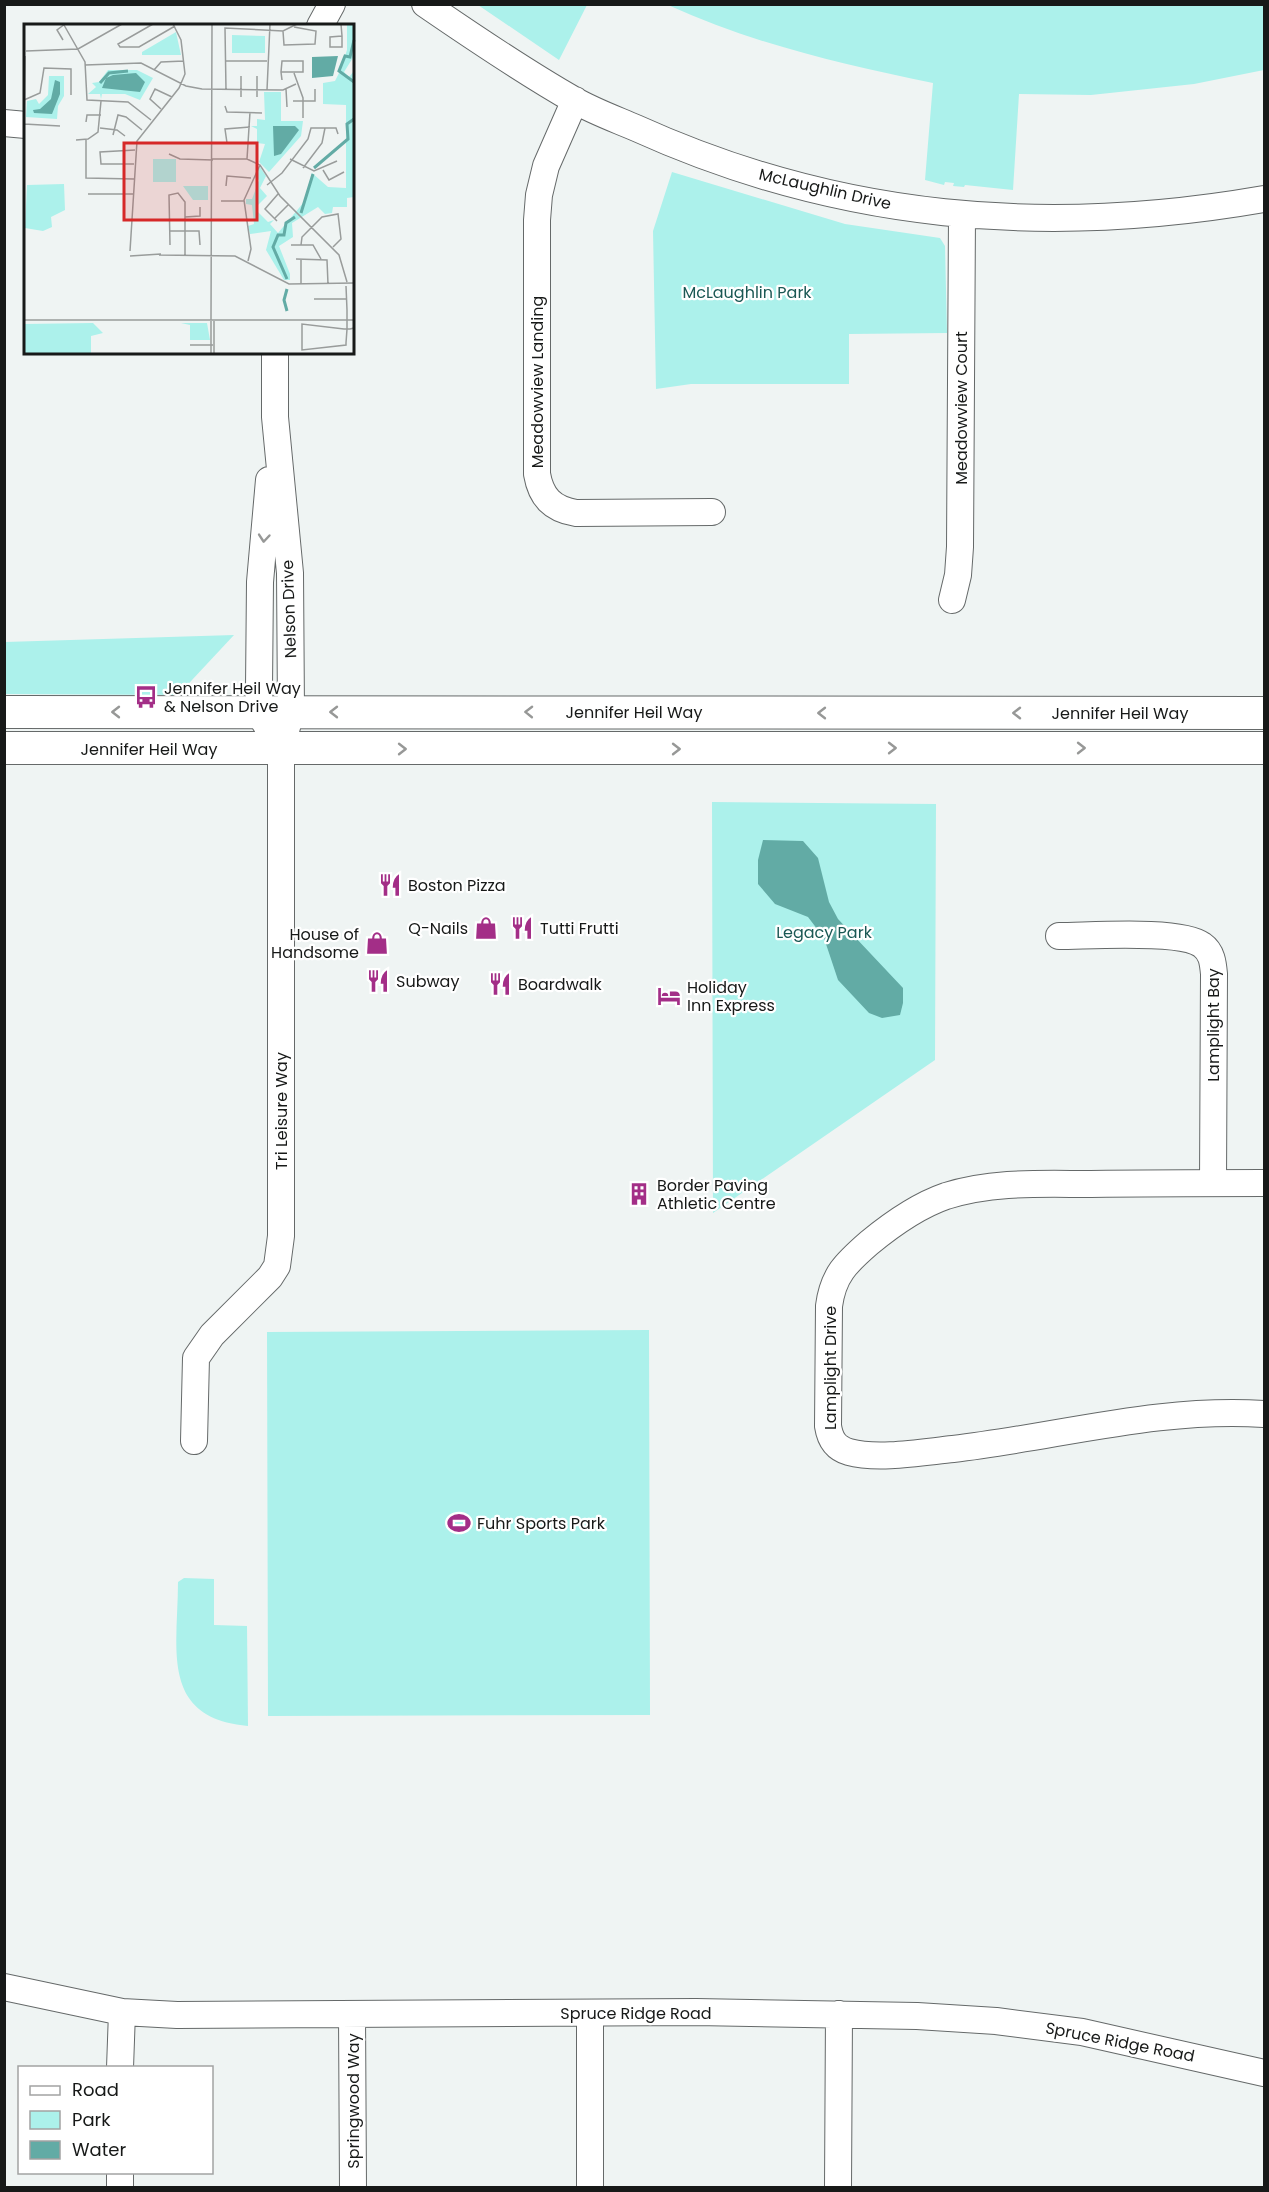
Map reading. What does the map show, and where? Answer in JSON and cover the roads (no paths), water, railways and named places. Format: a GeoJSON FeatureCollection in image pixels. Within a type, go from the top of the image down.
{"type":"FeatureCollection","features":[{"type":"Feature","properties":{"kind":"main road","name":"Jennifer Heil Way"},"geometry":{"type":"LineString","coordinates":[[4,712],[1264,713]]}},
{"type":"Feature","properties":{"kind":"main road","name":"Jennifer Heil Way"},"geometry":{"type":"LineString","coordinates":[[4,748],[1264,748]]}},
{"type":"Feature","properties":{"kind":"street"},"geometry":{"type":"LineString","coordinates":[[321,24],[332,4]]}},
{"type":"Feature","properties":{"kind":"street","name":"McLaughlin Drive"},"geometry":{"type":"LineString","coordinates":[[425,4],[575,100],[683,149],[769,178],[855,199],[962,216],[1101,219],[1195,211],[1264,199]]}},
{"type":"Feature","properties":{"kind":"street","name":"Meadowview Landing"},"geometry":{"type":"LineString","coordinates":[[575,100],[546,166],[537,220],[537,474],[540,490],[549,502],[562,510],[576,513],[712,512]]}},
{"type":"Feature","properties":{"kind":"street"},"geometry":{"type":"LineString","coordinates":[[4,123],[24,125]]}},
{"type":"Feature","properties":{"kind":"street","name":"Meadowview Court"},"geometry":{"type":"LineString","coordinates":[[952,600],[958,575],[960,547],[962,216]]}},
{"type":"Feature","properties":{"kind":"street","name":"Nelson Drive"},"geometry":{"type":"LineString","coordinates":[[259,713],[260,582],[275,417],[275,354]]}},
{"type":"Feature","properties":{"kind":"street","name":"Nelson Drive"},"geometry":{"type":"LineString","coordinates":[[275,417],[290,573],[291,712],[281,749]]}},
{"type":"Feature","properties":{"kind":"street"},"geometry":{"type":"LineString","coordinates":[[259,713],[281,749]]}},
{"type":"Feature","properties":{"kind":"street","name":"Tri Leisure Way"},"geometry":{"type":"LineString","coordinates":[[194,1442],[196,1358],[212,1335],[270,1277],[277,1266],[281,1236],[281,749]]}},
{"type":"Feature","properties":{"kind":"street","name":"Lamplight Bay"},"geometry":{"type":"LineString","coordinates":[[1059,936],[1175,936],[1204,945],[1213,960],[1214,974],[1213,1183]]}},
{"type":"Feature","properties":{"kind":"street","name":"Lamplight Drive"},"geometry":{"type":"LineString","coordinates":[[1264,1183],[1019,1185],[975,1189],[945,1197],[902,1218],[853,1258],[837,1275],[831,1288],[828,1330],[830,1438],[840,1449],[851,1453],[920,1452],[989,1444],[1142,1419],[1200,1414],[1264,1414]]}},
{"type":"Feature","properties":{"kind":"street","name":"Spruce Ridge Road"},"geometry":{"type":"LineString","coordinates":[[4,1988],[122,2012],[177,2015],[839,2014],[996,2021],[1082,2032],[1264,2073]]}},
{"type":"Feature","properties":{"kind":"street"},"geometry":{"type":"LineString","coordinates":[[120,2066],[122,2012]]}},
{"type":"Feature","properties":{"kind":"street"},"geometry":{"type":"LineString","coordinates":[[590,2013],[590,2187]]}},
{"type":"Feature","properties":{"kind":"street","name":"Springwood Way"},"geometry":{"type":"LineString","coordinates":[[352,2014],[353,2187]]}},
{"type":"Feature","properties":{"kind":"street"},"geometry":{"type":"LineString","coordinates":[[838,2187],[839,2014]]}},
{"type":"Feature","properties":{"kind":"water"},"geometry":{"type":"Polygon","coordinates":[[[763,840],[803,841],[818,858],[829,902],[838,919],[903,988],[900,1015],[882,1018],[869,1013],[838,980],[824,938],[808,917],[775,904],[758,884],[758,860],[763,840]]]}},
{"type":"Feature","properties":{"kind":"place","name":"Jennifer Heil Way & Nelson Drive"},"geometry":{"type":"Point","coordinates":[146,697]}},
{"type":"Feature","properties":{"kind":"place","name":"Boston Pizza"},"geometry":{"type":"Point","coordinates":[390,885]}},
{"type":"Feature","properties":{"kind":"place","name":"Q-Nails"},"geometry":{"type":"Point","coordinates":[486,928]}},
{"type":"Feature","properties":{"kind":"place","name":"Tutti Frutti"},"geometry":{"type":"Point","coordinates":[522,928]}},
{"type":"Feature","properties":{"kind":"place","name":"House of Handsome"},"geometry":{"type":"Point","coordinates":[377,943]}},
{"type":"Feature","properties":{"kind":"place","name":"Subway"},"geometry":{"type":"Point","coordinates":[378,981]}},
{"type":"Feature","properties":{"kind":"place","name":"Boardwalk"},"geometry":{"type":"Point","coordinates":[500,984]}},
{"type":"Feature","properties":{"kind":"place","name":"Holiday Inn Express"},"geometry":{"type":"Point","coordinates":[669,996]}},
{"type":"Feature","properties":{"kind":"place","name":"Border Paving Athletic Centre"},"geometry":{"type":"Point","coordinates":[639,1194]}},
{"type":"Feature","properties":{"kind":"place","name":"Fuhr Sports Park"},"geometry":{"type":"Point","coordinates":[459,1523]}},
{"type":"Feature","properties":{"kind":"park label","name":"McLaughlin Park"},"geometry":{"type":"Point","coordinates":[747,292]}},
{"type":"Feature","properties":{"kind":"park label","name":"Legacy Park"},"geometry":{"type":"Point","coordinates":[824,932]}}]}
